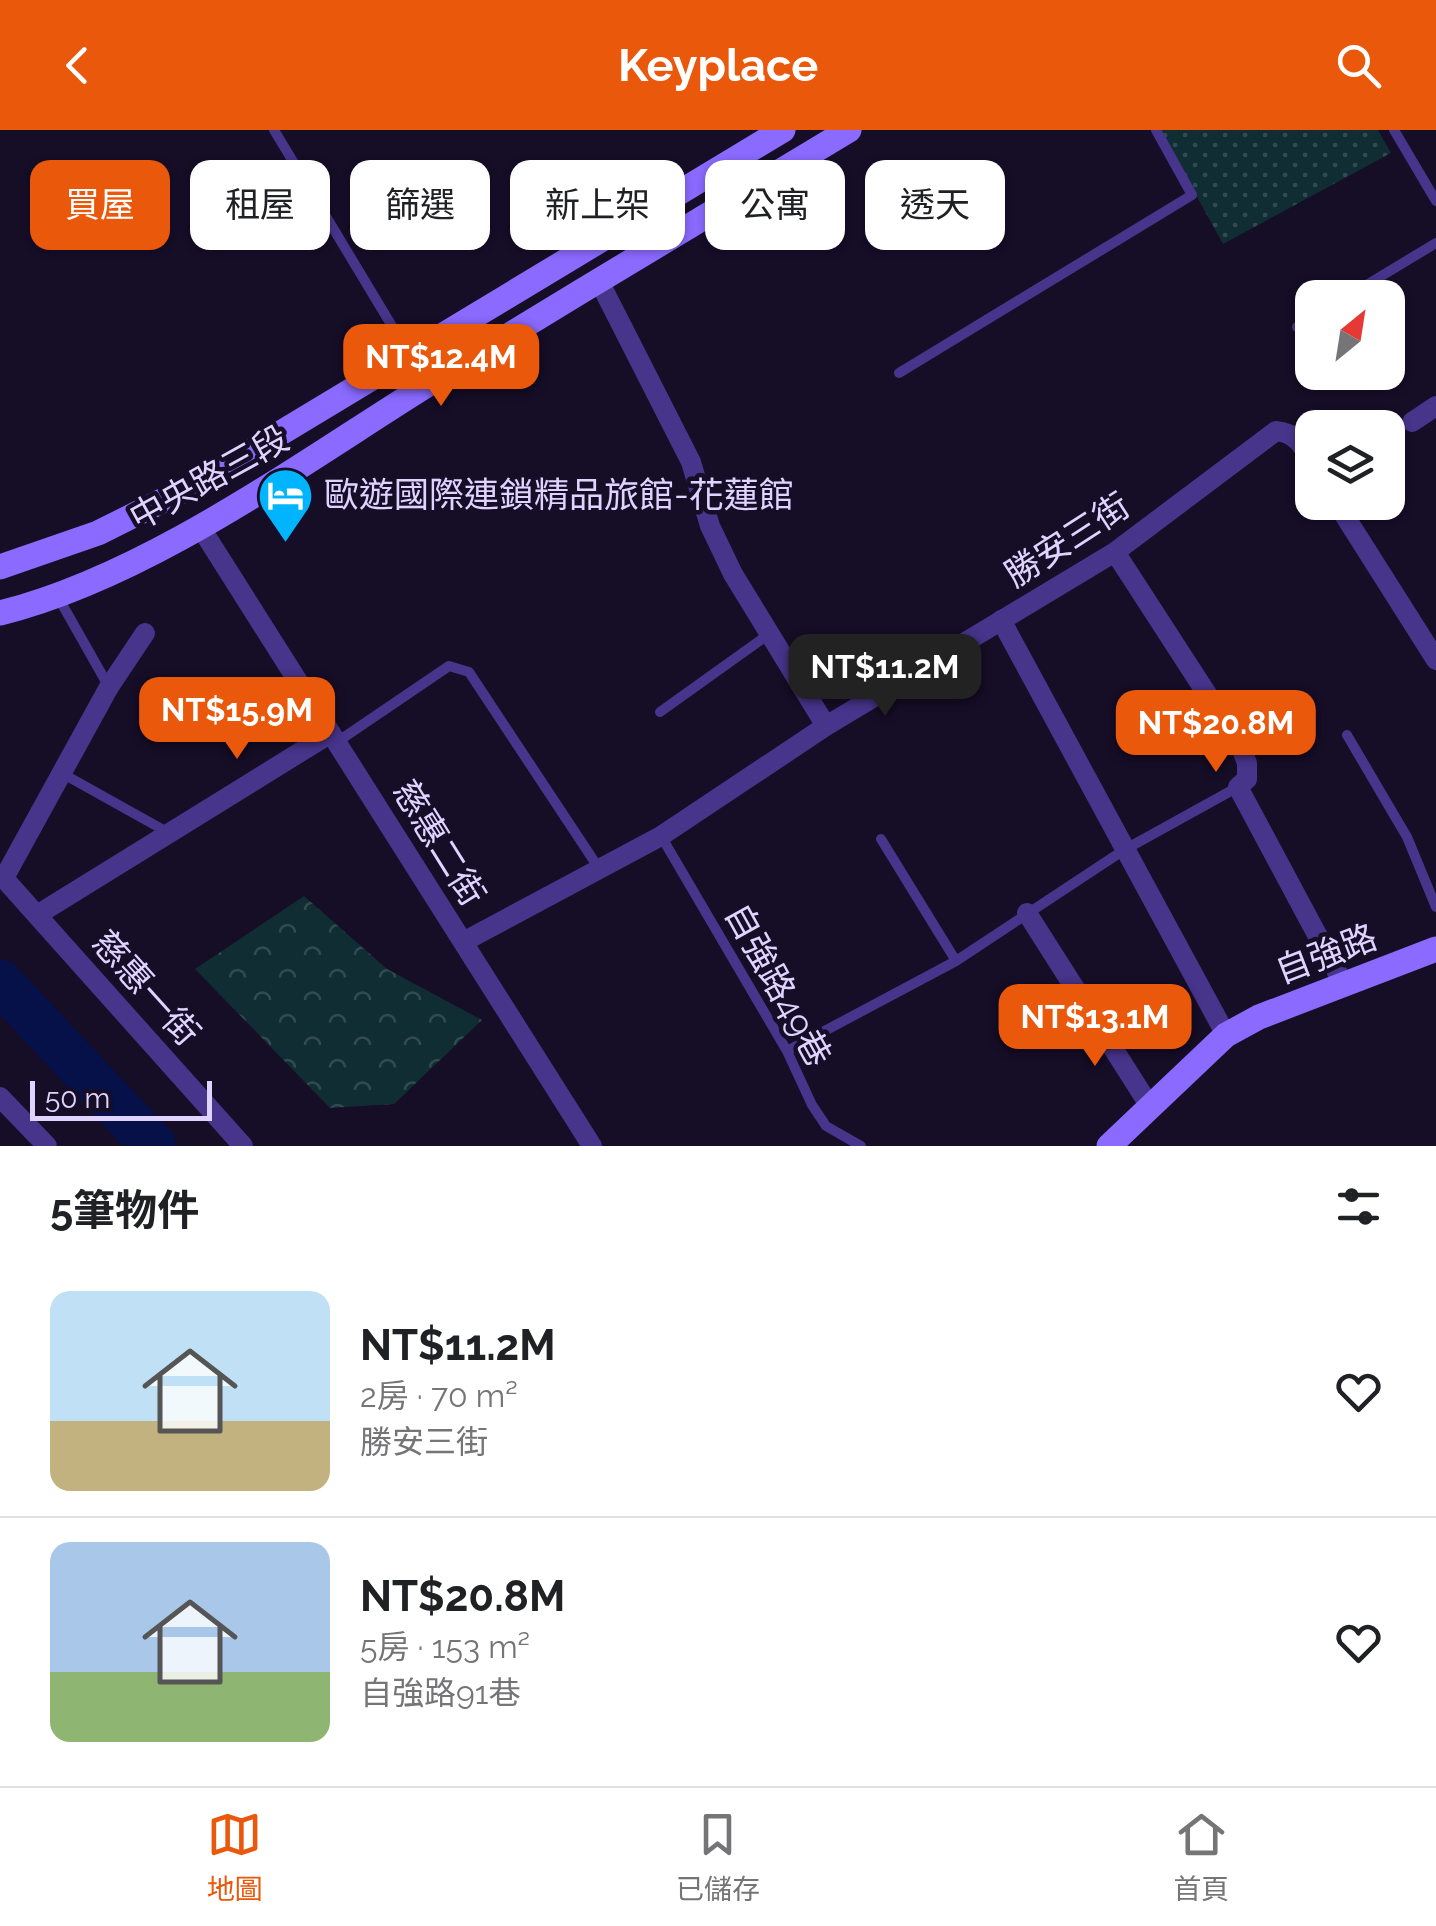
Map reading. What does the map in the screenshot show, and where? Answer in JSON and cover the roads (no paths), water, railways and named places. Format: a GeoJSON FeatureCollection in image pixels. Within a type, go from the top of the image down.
{"type":"FeatureCollection","features":[{"type":"Feature","properties":{"kind":"street","name":"中央路三段"},"geometry":{"type":"LineString","coordinates":[[4,558],[98,533],[198,483],[784,130]]}},
{"type":"Feature","properties":{"kind":"street","name":"中央路三段"},"geometry":{"type":"LineString","coordinates":[[0,613],[58,596],[199,525],[330,450],[850,130]]}},
{"type":"Feature","properties":{"kind":"street"},"geometry":{"type":"LineString","coordinates":[[599,281],[691,462],[710,526],[769,634],[826,726]]}},
{"type":"Feature","properties":{"kind":"street"},"geometry":{"type":"LineString","coordinates":[[1412,422],[1436,406]]}},
{"type":"Feature","properties":{"kind":"street","name":"勝安三街"},"geometry":{"type":"LineString","coordinates":[[463,942],[662,836],[826,726],[1115,552],[1276,430],[1287,432],[1295,442]]}},
{"type":"Feature","properties":{"kind":"street"},"geometry":{"type":"LineString","coordinates":[[1347,520],[1436,660]]}},
{"type":"Feature","properties":{"kind":"street","name":"慈惠二街"},"geometry":{"type":"LineString","coordinates":[[199,525],[592,1146]]}},
{"type":"Feature","properties":{"kind":"street"},"geometry":{"type":"LineString","coordinates":[[1115,552],[1240,745],[1247,763],[1247,779],[1238,787],[1344,985]]}},
{"type":"Feature","properties":{"kind":"street"},"geometry":{"type":"LineString","coordinates":[[1001,620],[1226,1035]]}},
{"type":"Feature","properties":{"kind":"street"},"geometry":{"type":"LineString","coordinates":[[2,876],[65,775],[109,687],[145,633]]}},
{"type":"Feature","properties":{"kind":"street"},"geometry":{"type":"LineString","coordinates":[[37,915],[334,738]]}},
{"type":"Feature","properties":{"kind":"street","name":"慈惠一街"},"geometry":{"type":"LineString","coordinates":[[2,876],[243,1146]]}},
{"type":"Feature","properties":{"kind":"street"},"geometry":{"type":"LineString","coordinates":[[1027,913],[1150,1108]]}},
{"type":"Feature","properties":{"kind":"street","name":"自強路"},"geometry":{"type":"LineString","coordinates":[[1109,1146],[1226,1035],[1258,1018],[1436,949]]}},
{"type":"Feature","properties":{"kind":"street"},"geometry":{"type":"LineString","coordinates":[[0,1097],[47,1146]]}},
{"type":"Feature","properties":{"kind":"lane"},"geometry":{"type":"LineString","coordinates":[[274,130],[410,356]]}},
{"type":"Feature","properties":{"kind":"lane"},"geometry":{"type":"LineString","coordinates":[[899,373],[1192,195],[1156,130]]}},
{"type":"Feature","properties":{"kind":"lane"},"geometry":{"type":"LineString","coordinates":[[1394,130],[1436,201]]}},
{"type":"Feature","properties":{"kind":"lane"},"geometry":{"type":"LineString","coordinates":[[1374,280],[1436,242]]}},
{"type":"Feature","properties":{"kind":"lane"},"geometry":{"type":"LineString","coordinates":[[58,596],[109,687]]}},
{"type":"Feature","properties":{"kind":"lane"},"geometry":{"type":"LineString","coordinates":[[660,712],[769,634]]}},
{"type":"Feature","properties":{"kind":"lane"},"geometry":{"type":"LineString","coordinates":[[334,738],[449,666],[470,672],[601,870]]}},
{"type":"Feature","properties":{"kind":"lane"},"geometry":{"type":"LineString","coordinates":[[1347,736],[1407,837],[1436,907]]}},
{"type":"Feature","properties":{"kind":"lane"},"geometry":{"type":"LineString","coordinates":[[65,775],[169,833]]}},
{"type":"Feature","properties":{"kind":"lane"},"geometry":{"type":"LineString","coordinates":[[787,1051],[956,961],[1124,850],[1238,787]]}},
{"type":"Feature","properties":{"kind":"lane","name":"自強路49巷"},"geometry":{"type":"LineString","coordinates":[[662,836],[826,1126],[861,1146]]}},
{"type":"Feature","properties":{"kind":"lane"},"geometry":{"type":"LineString","coordinates":[[882,839],[956,961]]}},
{"type":"Feature","properties":{"kind":"waterway"},"geometry":{"type":"LineString","coordinates":[[0,982],[154,1146]]}},
{"type":"Feature","properties":{"kind":"place","name":"歐遊國際連鎖精品旅館-花蓮館"},"geometry":{"type":"Point","coordinates":[285,544]}}]}
